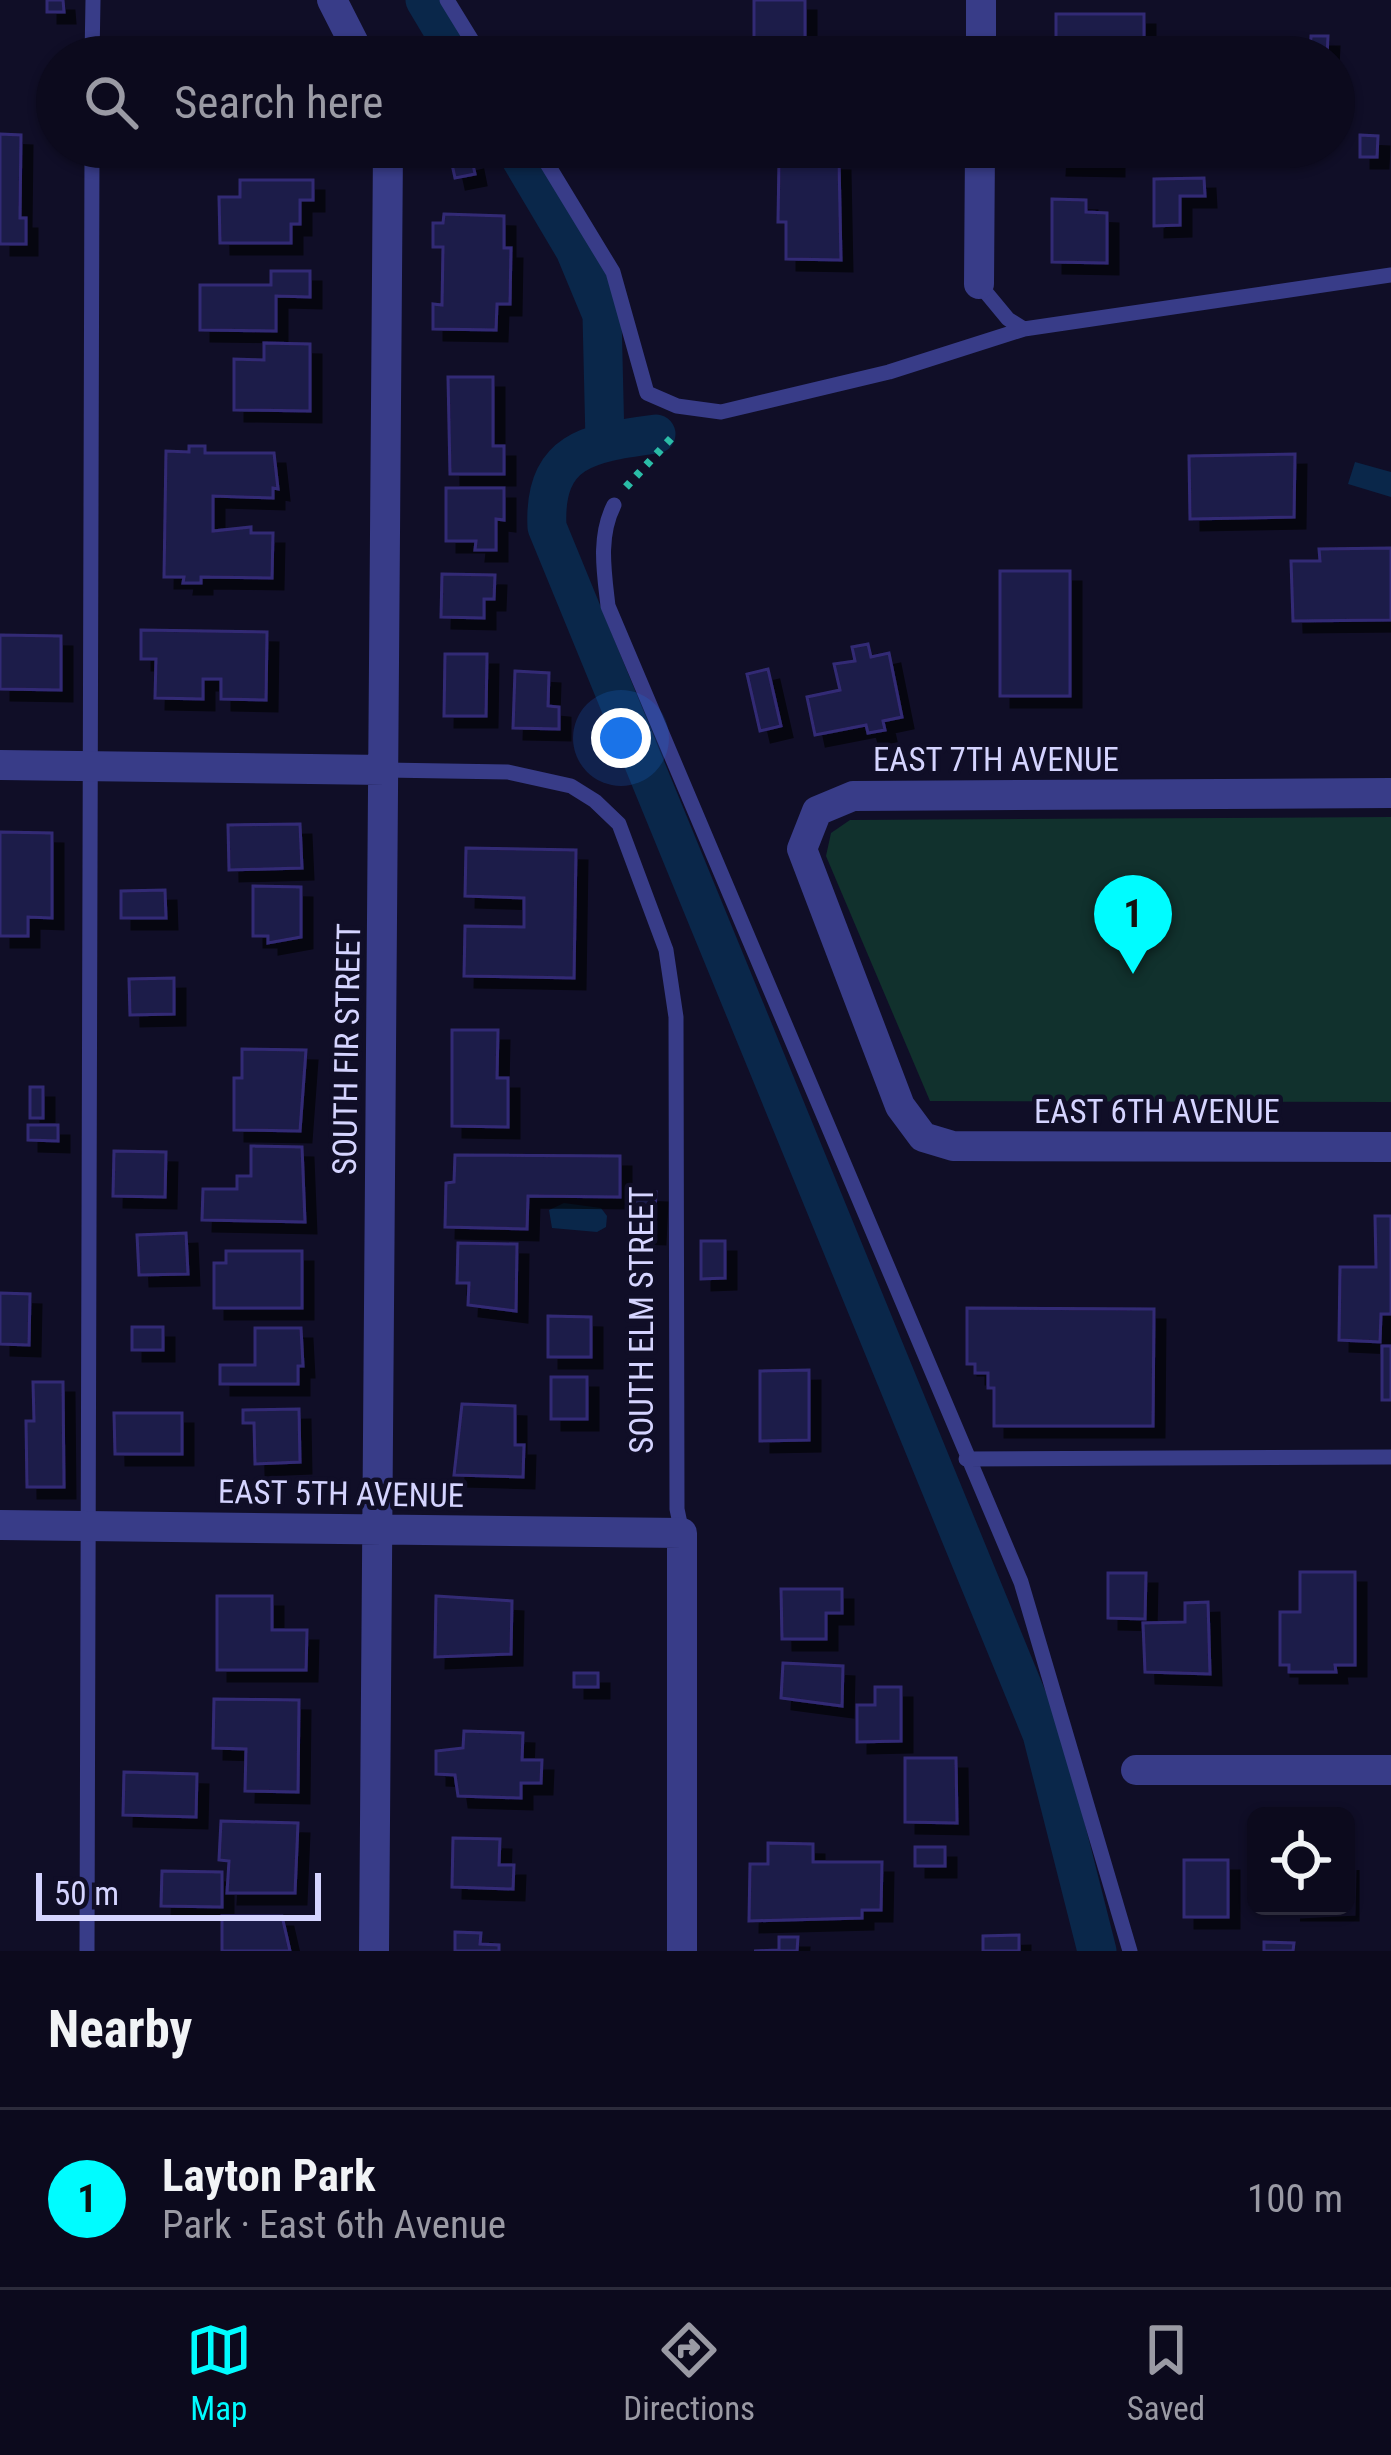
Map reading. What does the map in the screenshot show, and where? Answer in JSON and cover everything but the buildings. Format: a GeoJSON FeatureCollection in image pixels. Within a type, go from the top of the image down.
{"type":"FeatureCollection","features":[{"type":"Feature","properties":{"kind":"street"},"geometry":{"type":"LineString","coordinates":[[332,0],[351,36]]}},
{"type":"Feature","properties":{"kind":"street"},"geometry":{"type":"LineString","coordinates":[[981,0],[981,36]]}},
{"type":"Feature","properties":{"kind":"street","name":"SOUTH FIR STREET"},"geometry":{"type":"LineString","coordinates":[[374,1951],[388,168]]}},
{"type":"Feature","properties":{"kind":"street"},"geometry":{"type":"LineString","coordinates":[[979,284],[980,168]]}},
{"type":"Feature","properties":{"kind":"street"},"geometry":{"type":"LineString","coordinates":[[0,765],[385,770]]}},
{"type":"Feature","properties":{"kind":"street","name":"EAST 7TH AVENUE"},"geometry":{"type":"LineString","coordinates":[[923,1137],[900,1106],[806,867],[802,849],[817,812],[853,796],[1391,793]]}},
{"type":"Feature","properties":{"kind":"street","name":"EAST 6TH AVENUE"},"geometry":{"type":"LineString","coordinates":[[923,1137],[953,1146],[1391,1147]]}},
{"type":"Feature","properties":{"kind":"street","name":"EAST 5TH AVENUE"},"geometry":{"type":"LineString","coordinates":[[0,1526],[682,1533]]}},
{"type":"Feature","properties":{"kind":"street","name":"SOUTH ELM STREET"},"geometry":{"type":"LineString","coordinates":[[682,1533],[682,1951]]}},
{"type":"Feature","properties":{"kind":"street"},"geometry":{"type":"LineString","coordinates":[[1136,1770],[1391,1770]]}},
{"type":"Feature","properties":{"kind":"lane"},"geometry":{"type":"LineString","coordinates":[[92,0],[92,36]]}},
{"type":"Feature","properties":{"kind":"lane"},"geometry":{"type":"LineString","coordinates":[[447,0],[469,36]]}},
{"type":"Feature","properties":{"kind":"lane"},"geometry":{"type":"LineString","coordinates":[[87,1951],[92,168]]}},
{"type":"Feature","properties":{"kind":"lane"},"geometry":{"type":"LineString","coordinates":[[550,168],[613,272],[646,392],[721,412],[889,372],[1024,328],[1391,275]]}},
{"type":"Feature","properties":{"kind":"lane"},"geometry":{"type":"LineString","coordinates":[[979,284],[1008,319],[1024,328]]}},
{"type":"Feature","properties":{"kind":"lane"},"geometry":{"type":"LineString","coordinates":[[614,505],[602,555],[608,605],[1021,1582],[1130,1951]]}},
{"type":"Feature","properties":{"kind":"lane","name":"SOUTH ELM STREET"},"geometry":{"type":"LineString","coordinates":[[385,770],[508,772],[571,785],[619,824],[666,950],[676,1017],[676,1509],[682,1533]]}},
{"type":"Feature","properties":{"kind":"lane"},"geometry":{"type":"LineString","coordinates":[[966,1459],[1391,1457]]}},
{"type":"Feature","properties":{"kind":"path"},"geometry":{"type":"LineString","coordinates":[[614,505],[698,409]]}},
{"type":"Feature","properties":{"kind":"green space"},"geometry":{"type":"Polygon","coordinates":[[[1391,817],[1391,1102],[930,1101],[826,856],[831,833],[850,820],[1391,817]]]}},
{"type":"Feature","properties":{"kind":"water"},"geometry":{"type":"Polygon","coordinates":[[[1355,462],[1391,472],[1391,497],[1348,484],[1355,462]]]}},
{"type":"Feature","properties":{"kind":"water"},"geometry":{"type":"Polygon","coordinates":[[[564,1203],[601,1208],[607,1216],[606,1227],[597,1232],[552,1228],[549,1210],[564,1203]]]}},
{"type":"Feature","properties":{"kind":"waterway"},"geometry":{"type":"LineString","coordinates":[[425,0],[446,36]]}},
{"type":"Feature","properties":{"kind":"waterway"},"geometry":{"type":"LineString","coordinates":[[526,168],[575,250],[602,315],[605,442]]}},
{"type":"Feature","properties":{"kind":"waterway"},"geometry":{"type":"LineString","coordinates":[[656,434],[592,447],[563,465],[553,480],[547,527],[1042,1734],[1097,1951]]}},
{"type":"Feature","properties":{"kind":"place","name":"Layton Park"},"geometry":{"type":"Point","coordinates":[1133,974]}}]}
